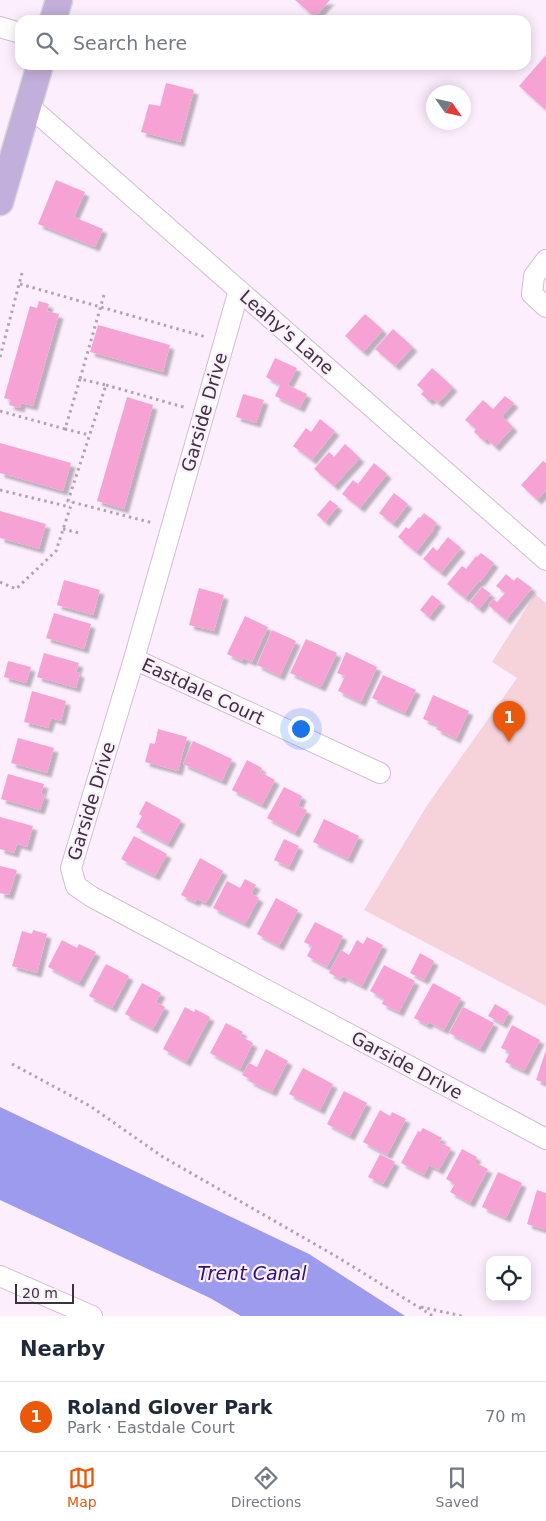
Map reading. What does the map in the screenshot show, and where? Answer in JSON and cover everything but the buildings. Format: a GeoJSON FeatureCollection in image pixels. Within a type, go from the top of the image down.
{"type":"FeatureCollection","features":[{"type":"Feature","properties":{"kind":"main road"},"geometry":{"type":"LineString","coordinates":[[54,15],[59,0]]}},
{"type":"Feature","properties":{"kind":"main road"},"geometry":{"type":"LineString","coordinates":[[0,202],[38,70]]}},
{"type":"Feature","properties":{"kind":"street"},"geometry":{"type":"LineString","coordinates":[[0,28],[15,32]]}},
{"type":"Feature","properties":{"kind":"street","name":"Leahy's Lane"},"geometry":{"type":"LineString","coordinates":[[28,105],[546,560]]}},
{"type":"Feature","properties":{"kind":"street"},"geometry":{"type":"LineString","coordinates":[[546,260],[534,276],[532,294],[546,307]]}},
{"type":"Feature","properties":{"kind":"street","name":"Garside Drive"},"geometry":{"type":"LineString","coordinates":[[239,290],[134,659],[71,868],[76,886],[92,897],[546,1138]]}},
{"type":"Feature","properties":{"kind":"street","name":"Eastdale Court"},"geometry":{"type":"LineString","coordinates":[[134,659],[380,773]]}},
{"type":"Feature","properties":{"kind":"street"},"geometry":{"type":"LineString","coordinates":[[0,1276],[92,1316]]}},
{"type":"Feature","properties":{"kind":"path"},"geometry":{"type":"LineString","coordinates":[[0,357],[22,274]]}},
{"type":"Feature","properties":{"kind":"path"},"geometry":{"type":"LineString","coordinates":[[20,284],[224,342]]}},
{"type":"Feature","properties":{"kind":"path"},"geometry":{"type":"LineString","coordinates":[[65,430],[104,295]]}},
{"type":"Feature","properties":{"kind":"path"},"geometry":{"type":"LineString","coordinates":[[80,378],[204,413]]}},
{"type":"Feature","properties":{"kind":"path"},"geometry":{"type":"LineString","coordinates":[[106,384],[68,501],[171,528]]}},
{"type":"Feature","properties":{"kind":"path"},"geometry":{"type":"LineString","coordinates":[[0,411],[89,435]]}},
{"type":"Feature","properties":{"kind":"path"},"geometry":{"type":"LineString","coordinates":[[0,490],[70,507]]}},
{"type":"Feature","properties":{"kind":"path"},"geometry":{"type":"LineString","coordinates":[[0,582],[16,589],[56,551],[72,502]]}},
{"type":"Feature","properties":{"kind":"path"},"geometry":{"type":"LineString","coordinates":[[63,529],[79,533]]}},
{"type":"Feature","properties":{"kind":"path"},"geometry":{"type":"LineString","coordinates":[[12,1064],[90,1106],[163,1157],[339,1258],[433,1316]]}},
{"type":"Feature","properties":{"kind":"path"},"geometry":{"type":"LineString","coordinates":[[419,1307],[462,1316]]}},
{"type":"Feature","properties":{"kind":"shaded area"},"geometry":{"type":"Polygon","coordinates":[[[535,594],[546,603],[546,1006],[364,910],[426,807],[517,678],[492,662],[535,594]]]}},
{"type":"Feature","properties":{"kind":"water","name":"Trent Canal"},"geometry":{"type":"Polygon","coordinates":[[[0,1107],[309,1254],[405,1316],[241,1316],[210,1298],[0,1200],[0,1107]]]}},
{"type":"Feature","properties":{"kind":"place","name":"Roland Glover Park"},"geometry":{"type":"Point","coordinates":[509,742]}}]}
